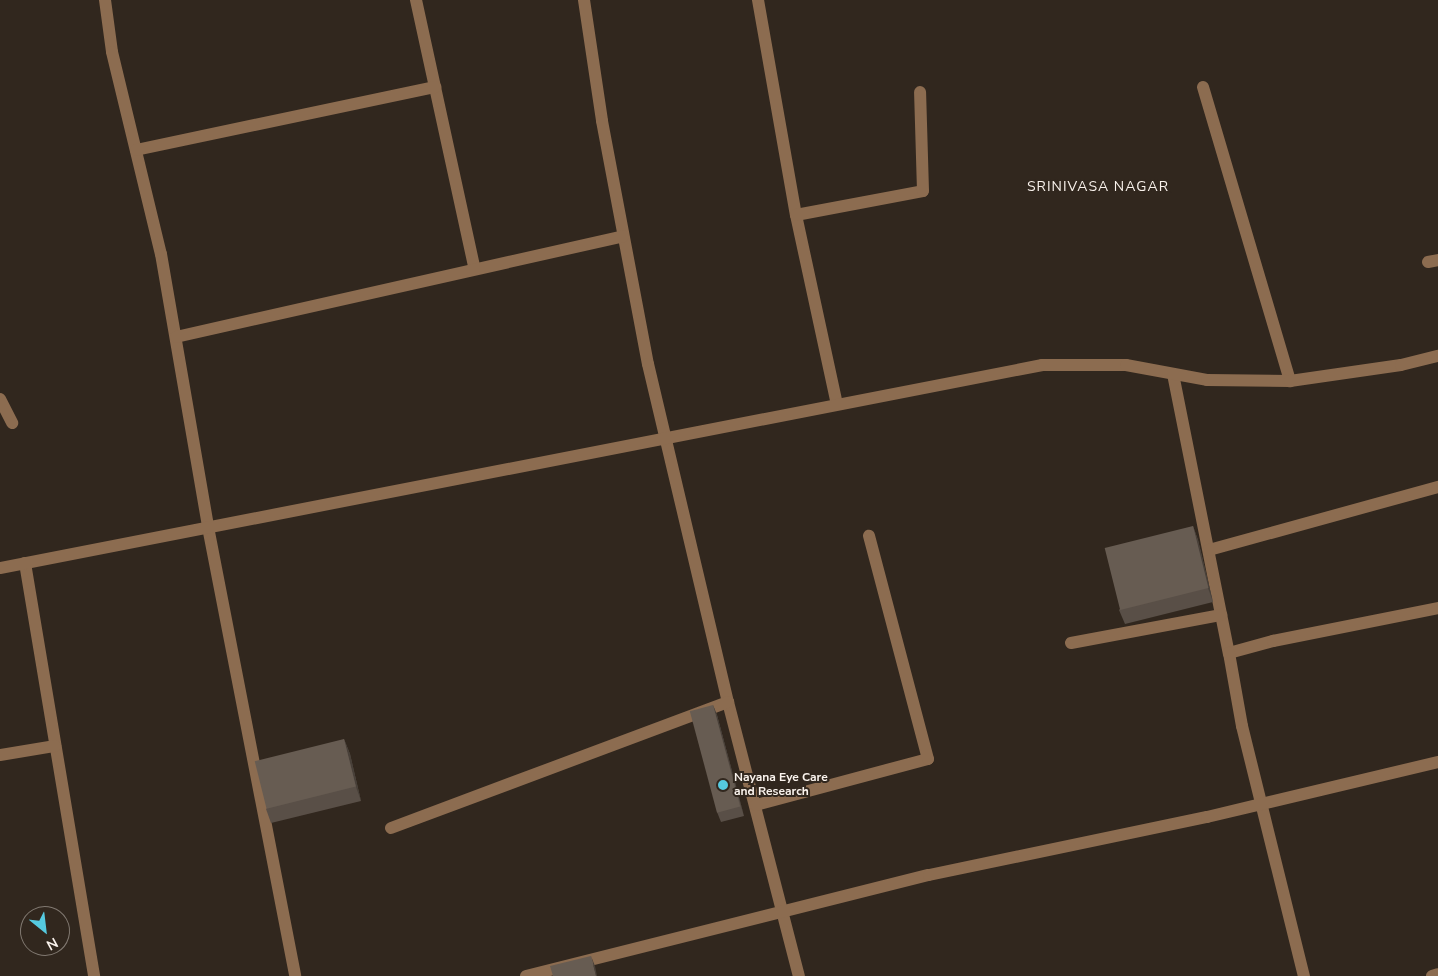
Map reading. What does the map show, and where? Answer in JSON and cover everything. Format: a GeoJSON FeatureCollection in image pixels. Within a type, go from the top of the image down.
{"type":"FeatureCollection","features":[{"type":"Feature","properties":{"kind":"street"},"geometry":{"type":"LineString","coordinates":[[106,0],[112,52],[162,254],[208,527],[295,976]]}},
{"type":"Feature","properties":{"kind":"street"},"geometry":{"type":"LineString","coordinates":[[416,0],[474,268]]}},
{"type":"Feature","properties":{"kind":"street"},"geometry":{"type":"LineString","coordinates":[[584,0],[623,236],[665,437],[728,702],[799,976]]}},
{"type":"Feature","properties":{"kind":"street"},"geometry":{"type":"LineString","coordinates":[[758,0],[796,216],[837,404]]}},
{"type":"Feature","properties":{"kind":"street"},"geometry":{"type":"LineString","coordinates":[[136,150],[435,87]]}},
{"type":"Feature","properties":{"kind":"street"},"geometry":{"type":"LineString","coordinates":[[1203,87],[1290,380]]}},
{"type":"Feature","properties":{"kind":"street"},"geometry":{"type":"LineString","coordinates":[[796,216],[922,191],[920,92]]}},
{"type":"Feature","properties":{"kind":"street"},"geometry":{"type":"LineString","coordinates":[[176,337],[474,268],[623,236]]}},
{"type":"Feature","properties":{"kind":"street"},"geometry":{"type":"LineString","coordinates":[[0,568],[1042,365],[1126,365],[1207,380],[1290,380],[1401,365],[1438,356]]}},
{"type":"Feature","properties":{"kind":"street"},"geometry":{"type":"LineString","coordinates":[[1173,374],[1242,726],[1304,976]]}},
{"type":"Feature","properties":{"kind":"street"},"geometry":{"type":"LineString","coordinates":[[0,398],[12,423]]}},
{"type":"Feature","properties":{"kind":"street"},"geometry":{"type":"LineString","coordinates":[[1209,550],[1438,487]]}},
{"type":"Feature","properties":{"kind":"street"},"geometry":{"type":"LineString","coordinates":[[756,806],[928,758],[869,536]]}},
{"type":"Feature","properties":{"kind":"street"},"geometry":{"type":"LineString","coordinates":[[25,563],[94,976]]}},
{"type":"Feature","properties":{"kind":"street"},"geometry":{"type":"LineString","coordinates":[[1229,653],[1273,641],[1438,608]]}},
{"type":"Feature","properties":{"kind":"street"},"geometry":{"type":"LineString","coordinates":[[1071,643],[1221,615]]}},
{"type":"Feature","properties":{"kind":"street"},"geometry":{"type":"LineString","coordinates":[[391,828],[728,702]]}},
{"type":"Feature","properties":{"kind":"street"},"geometry":{"type":"LineString","coordinates":[[0,755],[55,746]]}},
{"type":"Feature","properties":{"kind":"street"},"geometry":{"type":"LineString","coordinates":[[526,976],[929,874],[1207,817],[1262,802],[1438,762]]}},
{"type":"Feature","properties":{"kind":"street"},"geometry":{"type":"LineString","coordinates":[[1432,976],[1438,974]]}},
{"type":"Feature","properties":{"kind":"building"},"geometry":{"type":"Polygon","coordinates":[[[1193,526],[1208,588],[1120,610],[1105,548],[1193,526]]]}},
{"type":"Feature","properties":{"kind":"building"},"geometry":{"type":"Polygon","coordinates":[[[713,705],[740,806],[717,813],[690,711],[713,705]]]}},
{"type":"Feature","properties":{"kind":"building"},"geometry":{"type":"Polygon","coordinates":[[[344,739],[356,787],[267,809],[255,761],[344,739]]]}},
{"type":"Feature","properties":{"kind":"building"},"geometry":{"type":"Polygon","coordinates":[[[591,956],[596,976],[553,976],[550,966],[591,956]]]}},
{"type":"Feature","properties":{"kind":"place","name":"Nayana Eye Care and Research"},"geometry":{"type":"Point","coordinates":[723,785]}},
{"type":"Feature","properties":{"kind":"district","name":"SRINIVASA NAGAR"},"geometry":{"type":"Point","coordinates":[1098,187]}}]}
